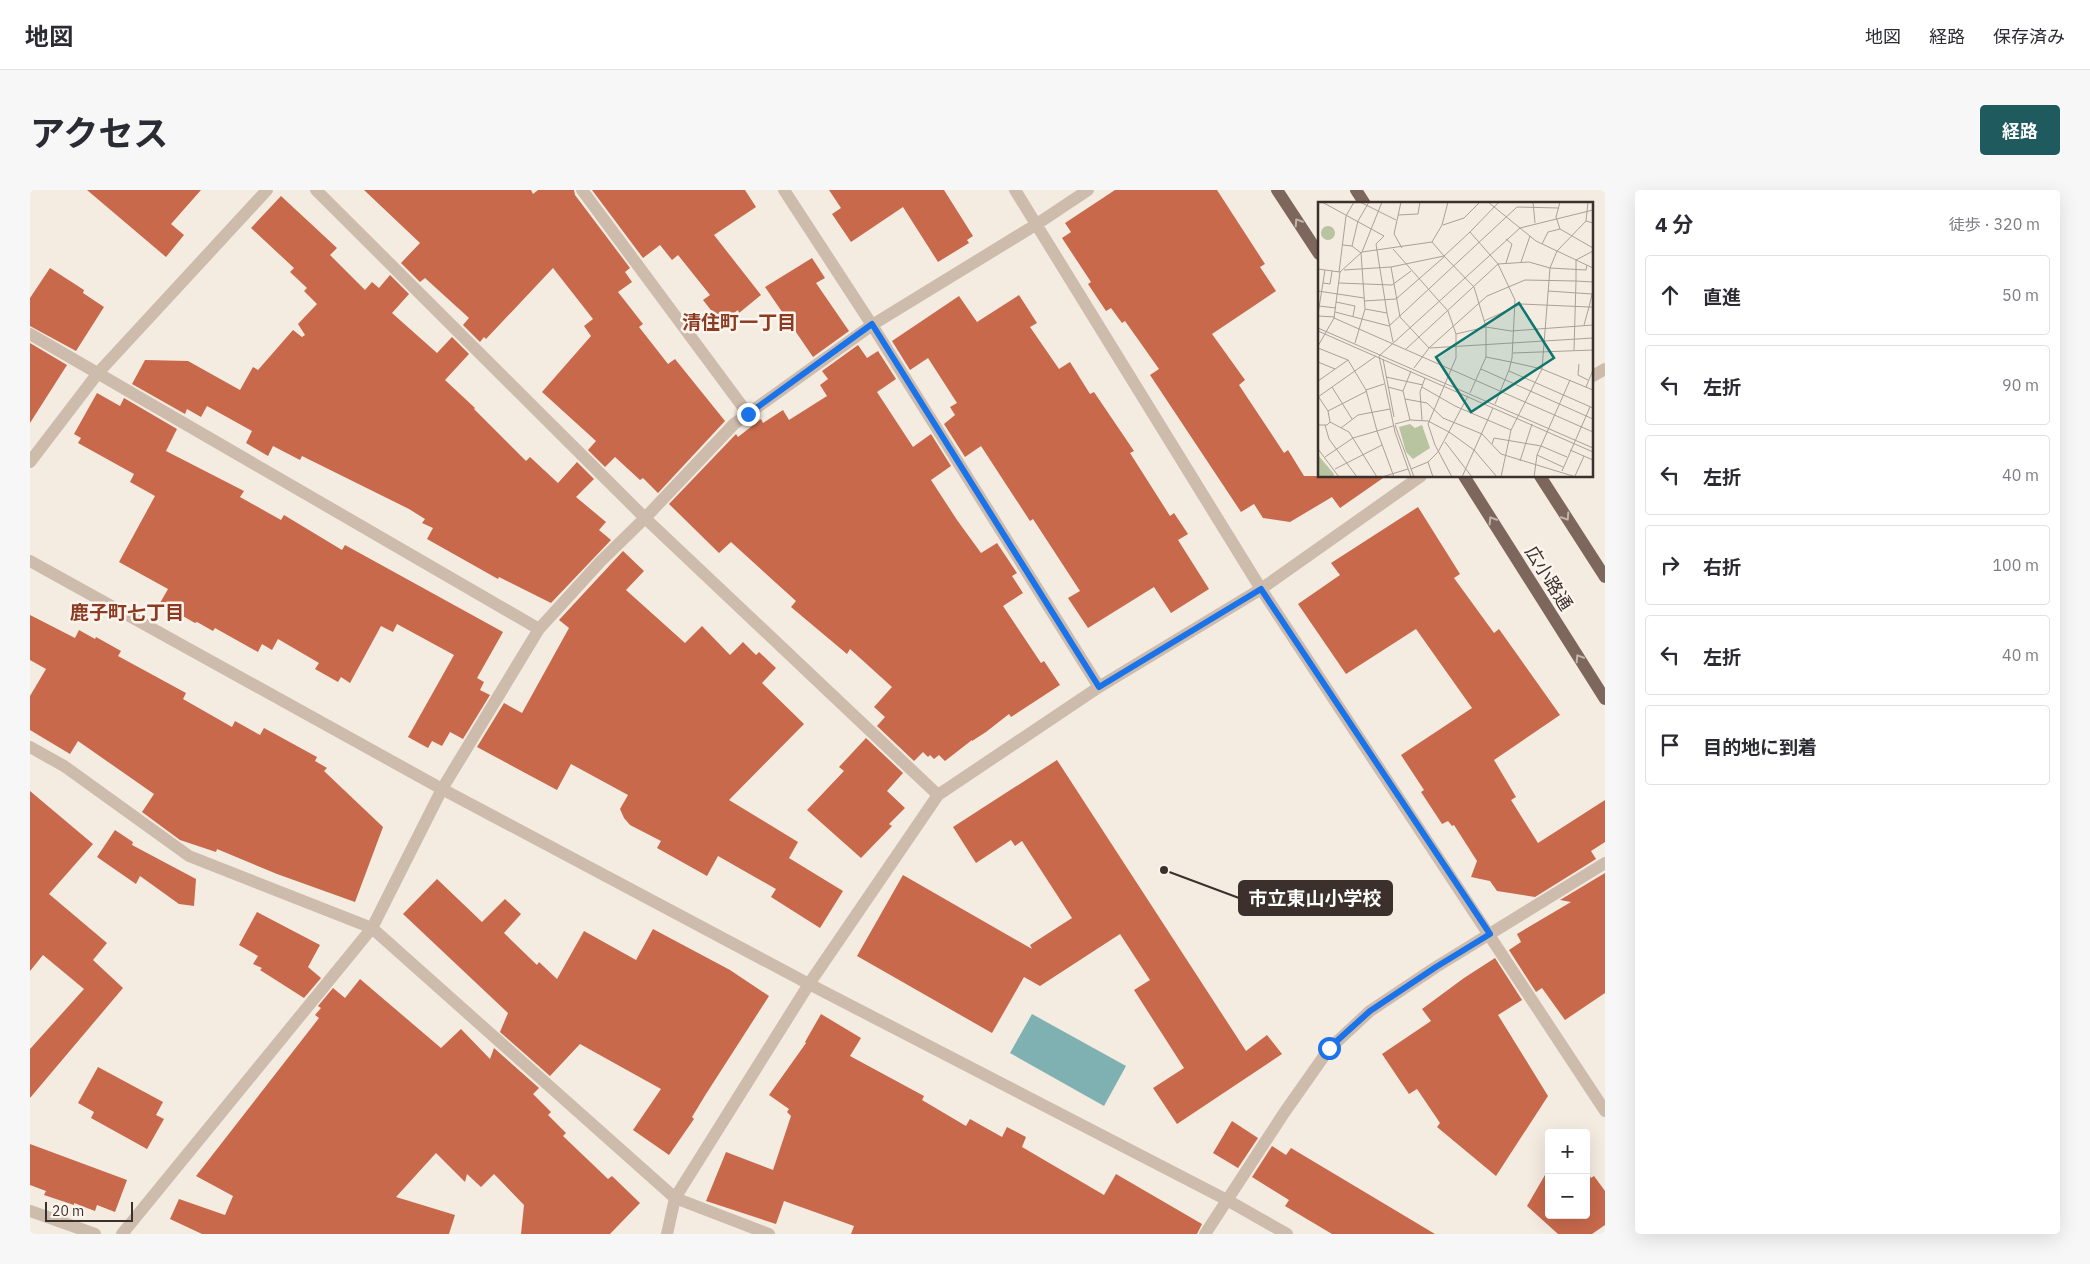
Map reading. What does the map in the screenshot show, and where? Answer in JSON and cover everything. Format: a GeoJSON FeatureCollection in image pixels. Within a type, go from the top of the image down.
{"type":"FeatureCollection","features":[{"type":"Feature","properties":{"kind":"main road"},"geometry":{"type":"LineString","coordinates":[[1277,190],[1318,252]]}},
{"type":"Feature","properties":{"kind":"main road"},"geometry":{"type":"LineString","coordinates":[[1356,190],[1364,202]]}},
{"type":"Feature","properties":{"kind":"main road","name":"広小路通"},"geometry":{"type":"LineString","coordinates":[[1465,478],[1605,699]]}},
{"type":"Feature","properties":{"kind":"main road"},"geometry":{"type":"LineString","coordinates":[[1541,478],[1605,577]]}},
{"type":"Feature","properties":{"kind":"street"},"geometry":{"type":"LineString","coordinates":[[30,462],[98,373],[267,190]]}},
{"type":"Feature","properties":{"kind":"street"},"geometry":{"type":"LineString","coordinates":[[316,190],[645,518],[938,795]]}},
{"type":"Feature","properties":{"kind":"street"},"geometry":{"type":"LineString","coordinates":[[582,190],[748,414]]}},
{"type":"Feature","properties":{"kind":"street"},"geometry":{"type":"LineString","coordinates":[[784,190],[872,324],[1099,687]]}},
{"type":"Feature","properties":{"kind":"street"},"geometry":{"type":"LineString","coordinates":[[1015,190],[1261,589],[1605,1111]]}},
{"type":"Feature","properties":{"kind":"street"},"geometry":{"type":"LineString","coordinates":[[122,1234],[372,928],[442,789],[539,629],[600,562],[645,518],[734,424],[872,324],[1037,224],[1088,190]]}},
{"type":"Feature","properties":{"kind":"street"},"geometry":{"type":"LineString","coordinates":[[30,334],[539,629]]}},
{"type":"Feature","properties":{"kind":"street"},"geometry":{"type":"LineString","coordinates":[[1592,376],[1605,369]]}},
{"type":"Feature","properties":{"kind":"street"},"geometry":{"type":"LineString","coordinates":[[667,1234],[675,1198],[809,984],[938,795],[1099,687],[1261,589],[1418,478]]}},
{"type":"Feature","properties":{"kind":"street"},"geometry":{"type":"LineString","coordinates":[[30,561],[442,789],[809,984],[1226,1200],[1287,1234]]}},
{"type":"Feature","properties":{"kind":"street"},"geometry":{"type":"LineString","coordinates":[[30,747],[64,766],[189,856],[372,928],[675,1198],[769,1234]]}},
{"type":"Feature","properties":{"kind":"street"},"geometry":{"type":"LineString","coordinates":[[1205,1234],[1329,1048],[1370,1011],[1436,967],[1605,863]]}},
{"type":"Feature","properties":{"kind":"street"},"geometry":{"type":"LineString","coordinates":[[30,1211],[96,1234]]}},
{"type":"Feature","properties":{"kind":"water"},"geometry":{"type":"Polygon","coordinates":[[[1032,1014],[1126,1066],[1104,1106],[1010,1053],[1032,1014]]]}},
{"type":"Feature","properties":{"kind":"building"},"geometry":{"type":"Polygon","coordinates":[[[87,190],[201,190],[171,224],[184,235],[166,257],[87,190]]]}},
{"type":"Feature","properties":{"kind":"building"},"geometry":{"type":"Polygon","coordinates":[[[364,190],[531,190],[533,194],[538,190],[574,190],[575,195],[630,268],[625,272],[632,282],[618,292],[643,324],[639,327],[668,364],[675,359],[725,421],[658,493],[643,478],[640,480],[615,457],[605,467],[588,450],[596,441],[542,392],[591,336],[584,326],[593,319],[553,268],[486,339],[484,337],[480,342],[463,325],[469,318],[425,278],[420,282],[401,263],[420,243],[364,190]]]}},
{"type":"Feature","properties":{"kind":"building"},"geometry":{"type":"Polygon","coordinates":[[[592,190],[745,190],[756,207],[714,235],[761,295],[739,313],[738,310],[721,323],[703,300],[710,295],[678,255],[672,260],[660,245],[643,258],[592,190]]]}},
{"type":"Feature","properties":{"kind":"building"},"geometry":{"type":"Polygon","coordinates":[[[829,190],[944,190],[973,236],[967,240],[969,243],[938,262],[903,207],[851,242],[832,214],[841,208],[829,190]]]}},
{"type":"Feature","properties":{"kind":"building"},"geometry":{"type":"Polygon","coordinates":[[[1115,190],[1217,190],[1265,264],[1260,267],[1276,291],[1212,334],[1245,380],[1239,385],[1284,453],[1288,450],[1304,476],[1318,476],[1318,478],[1383,478],[1340,508],[1332,497],[1290,522],[1263,518],[1254,504],[1241,512],[1150,375],[1159,369],[1125,321],[1122,323],[1111,308],[1106,311],[1088,284],[1091,282],[1062,238],[1071,232],[1065,223],[1115,190]]]}},
{"type":"Feature","properties":{"kind":"building"},"geometry":{"type":"Polygon","coordinates":[[[281,196],[337,248],[330,255],[365,290],[372,282],[379,288],[390,275],[409,294],[392,313],[437,353],[452,337],[469,354],[445,380],[526,461],[530,457],[558,483],[577,462],[594,479],[576,497],[606,522],[599,530],[611,540],[551,603],[499,577],[498,579],[427,539],[433,528],[422,523],[425,519],[409,509],[302,456],[300,460],[273,446],[268,456],[246,443],[252,431],[207,406],[201,417],[187,409],[185,414],[132,384],[145,360],[188,361],[240,390],[253,367],[258,370],[293,330],[302,337],[305,335],[298,324],[317,304],[304,291],[307,288],[290,272],[294,268],[251,228],[281,196]]]}},
{"type":"Feature","properties":{"kind":"building"},"geometry":{"type":"Polygon","coordinates":[[[812,258],[825,278],[816,283],[849,331],[813,357],[765,287],[812,258]]]}},
{"type":"Feature","properties":{"kind":"building"},"geometry":{"type":"Polygon","coordinates":[[[50,268],[84,290],[83,293],[104,307],[76,351],[30,326],[30,298],[50,268]]]}},
{"type":"Feature","properties":{"kind":"building"},"geometry":{"type":"Polygon","coordinates":[[[1019,295],[1037,323],[1030,327],[1059,369],[1070,362],[1090,394],[1094,392],[1134,451],[1130,453],[1170,516],[1174,513],[1188,534],[1178,540],[1209,589],[1171,613],[1154,587],[1088,628],[1068,598],[1080,591],[1033,519],[1030,521],[981,446],[965,457],[944,424],[955,415],[950,407],[957,403],[928,358],[910,370],[892,341],[959,296],[977,322],[1019,295]]]}},
{"type":"Feature","properties":{"kind":"building"},"geometry":{"type":"Polygon","coordinates":[[[30,343],[67,365],[30,423],[30,343]]]}},
{"type":"Feature","properties":{"kind":"building"},"geometry":{"type":"Polygon","coordinates":[[[858,345],[867,358],[878,351],[896,379],[877,392],[913,447],[931,434],[951,466],[931,480],[957,520],[981,553],[997,543],[1017,573],[1012,576],[1023,593],[1003,606],[1041,663],[1044,661],[1060,685],[1011,717],[1009,714],[945,761],[939,755],[934,759],[930,755],[928,757],[923,752],[914,761],[877,726],[885,717],[874,707],[892,687],[850,649],[847,654],[791,607],[796,601],[731,542],[719,553],[669,504],[736,434],[738,437],[761,419],[763,423],[783,410],[789,420],[827,396],[820,385],[828,379],[822,371],[858,345]]]}},
{"type":"Feature","properties":{"kind":"building"},"geometry":{"type":"Polygon","coordinates":[[[97,393],[120,406],[124,398],[177,429],[166,451],[244,491],[240,497],[281,520],[284,515],[342,550],[345,545],[503,632],[477,678],[484,682],[480,690],[490,695],[463,739],[450,732],[442,746],[432,741],[428,748],[408,737],[454,655],[397,624],[393,632],[381,626],[350,683],[341,677],[338,682],[315,669],[319,663],[278,639],[272,650],[262,644],[258,652],[215,628],[213,631],[197,622],[195,623],[160,603],[168,589],[119,562],[155,496],[130,482],[134,474],[78,443],[81,438],[74,434],[97,393]]]}},
{"type":"Feature","properties":{"kind":"building"},"geometry":{"type":"Polygon","coordinates":[[[1418,507],[1460,574],[1454,578],[1494,633],[1499,629],[1560,715],[1494,760],[1516,797],[1511,800],[1538,843],[1605,800],[1605,842],[1591,851],[1596,859],[1535,897],[1497,891],[1490,881],[1471,877],[1477,861],[1454,825],[1452,826],[1448,821],[1442,824],[1421,792],[1424,790],[1401,755],[1472,708],[1416,629],[1346,674],[1298,604],[1340,575],[1331,563],[1418,507]]]}},
{"type":"Feature","properties":{"kind":"building"},"geometry":{"type":"Polygon","coordinates":[[[623,551],[644,571],[626,590],[685,643],[702,626],[730,655],[743,642],[756,655],[759,652],[776,668],[762,683],[804,724],[729,800],[798,842],[789,858],[843,891],[820,928],[771,897],[776,889],[718,856],[707,876],[657,848],[661,841],[630,825],[624,818],[620,809],[628,795],[571,764],[557,790],[477,747],[504,703],[522,713],[569,628],[559,620],[623,551]]]}},
{"type":"Feature","properties":{"kind":"building"},"geometry":{"type":"Polygon","coordinates":[[[30,615],[75,638],[79,630],[95,639],[96,637],[121,651],[118,656],[186,693],[183,699],[232,727],[235,721],[260,735],[264,728],[317,757],[315,761],[327,768],[324,771],[383,827],[355,902],[277,874],[217,849],[216,852],[180,840],[142,812],[154,794],[78,741],[70,754],[30,730],[30,696],[46,669],[30,660],[30,615]]]}},
{"type":"Feature","properties":{"kind":"building"},"geometry":{"type":"Polygon","coordinates":[[[866,738],[903,773],[887,791],[905,808],[889,824],[892,826],[861,858],[807,810],[844,771],[839,767],[866,738]]]}},
{"type":"Feature","properties":{"kind":"building"},"geometry":{"type":"Polygon","coordinates":[[[1057,760],[1246,1051],[1267,1035],[1282,1054],[1177,1124],[1153,1088],[1184,1068],[1134,990],[1150,980],[1120,934],[1040,986],[1024,977],[992,1033],[857,956],[903,875],[1032,949],[1030,945],[1072,918],[1022,841],[1015,846],[1011,840],[976,863],[953,827],[1057,760]]]}},
{"type":"Feature","properties":{"kind":"building"},"geometry":{"type":"Polygon","coordinates":[[[30,791],[93,844],[49,894],[107,943],[93,960],[123,988],[30,1098],[30,1049],[84,989],[43,955],[30,971],[30,791]]]}},
{"type":"Feature","properties":{"kind":"building"},"geometry":{"type":"Polygon","coordinates":[[[115,830],[133,842],[132,845],[196,879],[194,906],[179,904],[140,876],[136,884],[97,857],[115,830]]]}},
{"type":"Feature","properties":{"kind":"building"},"geometry":{"type":"Polygon","coordinates":[[[1605,873],[1605,993],[1565,1020],[1542,988],[1536,992],[1509,950],[1521,942],[1517,934],[1571,902],[1560,900],[1605,873]]]}},
{"type":"Feature","properties":{"kind":"building"},"geometry":{"type":"Polygon","coordinates":[[[437,879],[482,922],[505,899],[521,914],[504,933],[537,965],[539,962],[557,979],[584,931],[636,960],[653,929],[730,970],[769,996],[706,1094],[692,1117],[694,1119],[669,1155],[633,1130],[661,1089],[580,1044],[550,1076],[500,1032],[508,1013],[403,914],[437,879]]]}},
{"type":"Feature","properties":{"kind":"building"},"geometry":{"type":"Polygon","coordinates":[[[257,912],[320,945],[308,967],[321,978],[304,998],[260,970],[262,968],[253,964],[258,956],[239,945],[257,912]]]}},
{"type":"Feature","properties":{"kind":"building"},"geometry":{"type":"Polygon","coordinates":[[[1495,958],[1522,1000],[1498,1015],[1548,1096],[1496,1176],[1437,1127],[1440,1123],[1417,1089],[1409,1094],[1382,1054],[1431,1021],[1422,1009],[1495,958]]]}},
{"type":"Feature","properties":{"kind":"building"},"geometry":{"type":"Polygon","coordinates":[[[360,979],[441,1048],[461,1029],[490,1059],[494,1048],[539,1088],[533,1094],[551,1112],[548,1115],[566,1133],[563,1136],[608,1179],[612,1176],[640,1203],[610,1234],[521,1234],[524,1205],[494,1174],[481,1187],[467,1174],[465,1182],[436,1153],[396,1197],[455,1215],[449,1234],[202,1234],[170,1219],[179,1199],[225,1215],[233,1196],[196,1176],[319,1018],[315,1015],[321,1008],[318,1006],[333,988],[345,998],[360,979]]]}},
{"type":"Feature","properties":{"kind":"building"},"geometry":{"type":"Polygon","coordinates":[[[821,1014],[861,1038],[850,1056],[924,1096],[922,1100],[966,1126],[970,1119],[1002,1137],[1007,1127],[1026,1137],[1022,1147],[1104,1195],[1116,1174],[1202,1224],[1197,1234],[851,1234],[854,1226],[784,1201],[776,1224],[706,1201],[726,1152],[773,1170],[791,1116],[787,1112],[789,1109],[769,1095],[806,1043],[821,1014]]]}},
{"type":"Feature","properties":{"kind":"building"},"geometry":{"type":"Polygon","coordinates":[[[98,1067],[163,1102],[156,1115],[164,1119],[147,1149],[91,1118],[94,1112],[78,1103],[98,1067]]]}},
{"type":"Feature","properties":{"kind":"building"},"geometry":{"type":"Polygon","coordinates":[[[1232,1121],[1258,1138],[1238,1168],[1213,1153],[1232,1121]]]}},
{"type":"Feature","properties":{"kind":"building"},"geometry":{"type":"Polygon","coordinates":[[[30,1144],[127,1180],[115,1212],[97,1205],[95,1211],[74,1203],[74,1205],[44,1195],[46,1191],[30,1185],[30,1144]]]}},
{"type":"Feature","properties":{"kind":"building"},"geometry":{"type":"Polygon","coordinates":[[[1272,1146],[1286,1155],[1291,1148],[1435,1234],[1332,1234],[1285,1206],[1289,1200],[1252,1177],[1272,1146]]]}},
{"type":"Feature","properties":{"kind":"building"},"geometry":{"type":"Polygon","coordinates":[[[1545,1175],[1545,1219],[1590,1219],[1590,1176],[1591,1178],[1594,1176],[1605,1191],[1605,1225],[1592,1234],[1558,1234],[1527,1206],[1545,1175]]]}},
{"type":"Feature","properties":{"kind":"place","name":"市立東山小学校"},"geometry":{"type":"Point","coordinates":[1164,870]}},
{"type":"Feature","properties":{"kind":"district","name":"清住町一丁目"},"geometry":{"type":"Point","coordinates":[739,322]}},
{"type":"Feature","properties":{"kind":"district","name":"鹿子町七丁目"},"geometry":{"type":"Point","coordinates":[127,612]}},
{"type":"Feature","properties":{"kind":"route"},"geometry":{"type":"LineString","coordinates":[[748,414],[872,324],[1099,687],[1261,589],[1490,934],[1370,1011],[1329,1048]]}}]}
